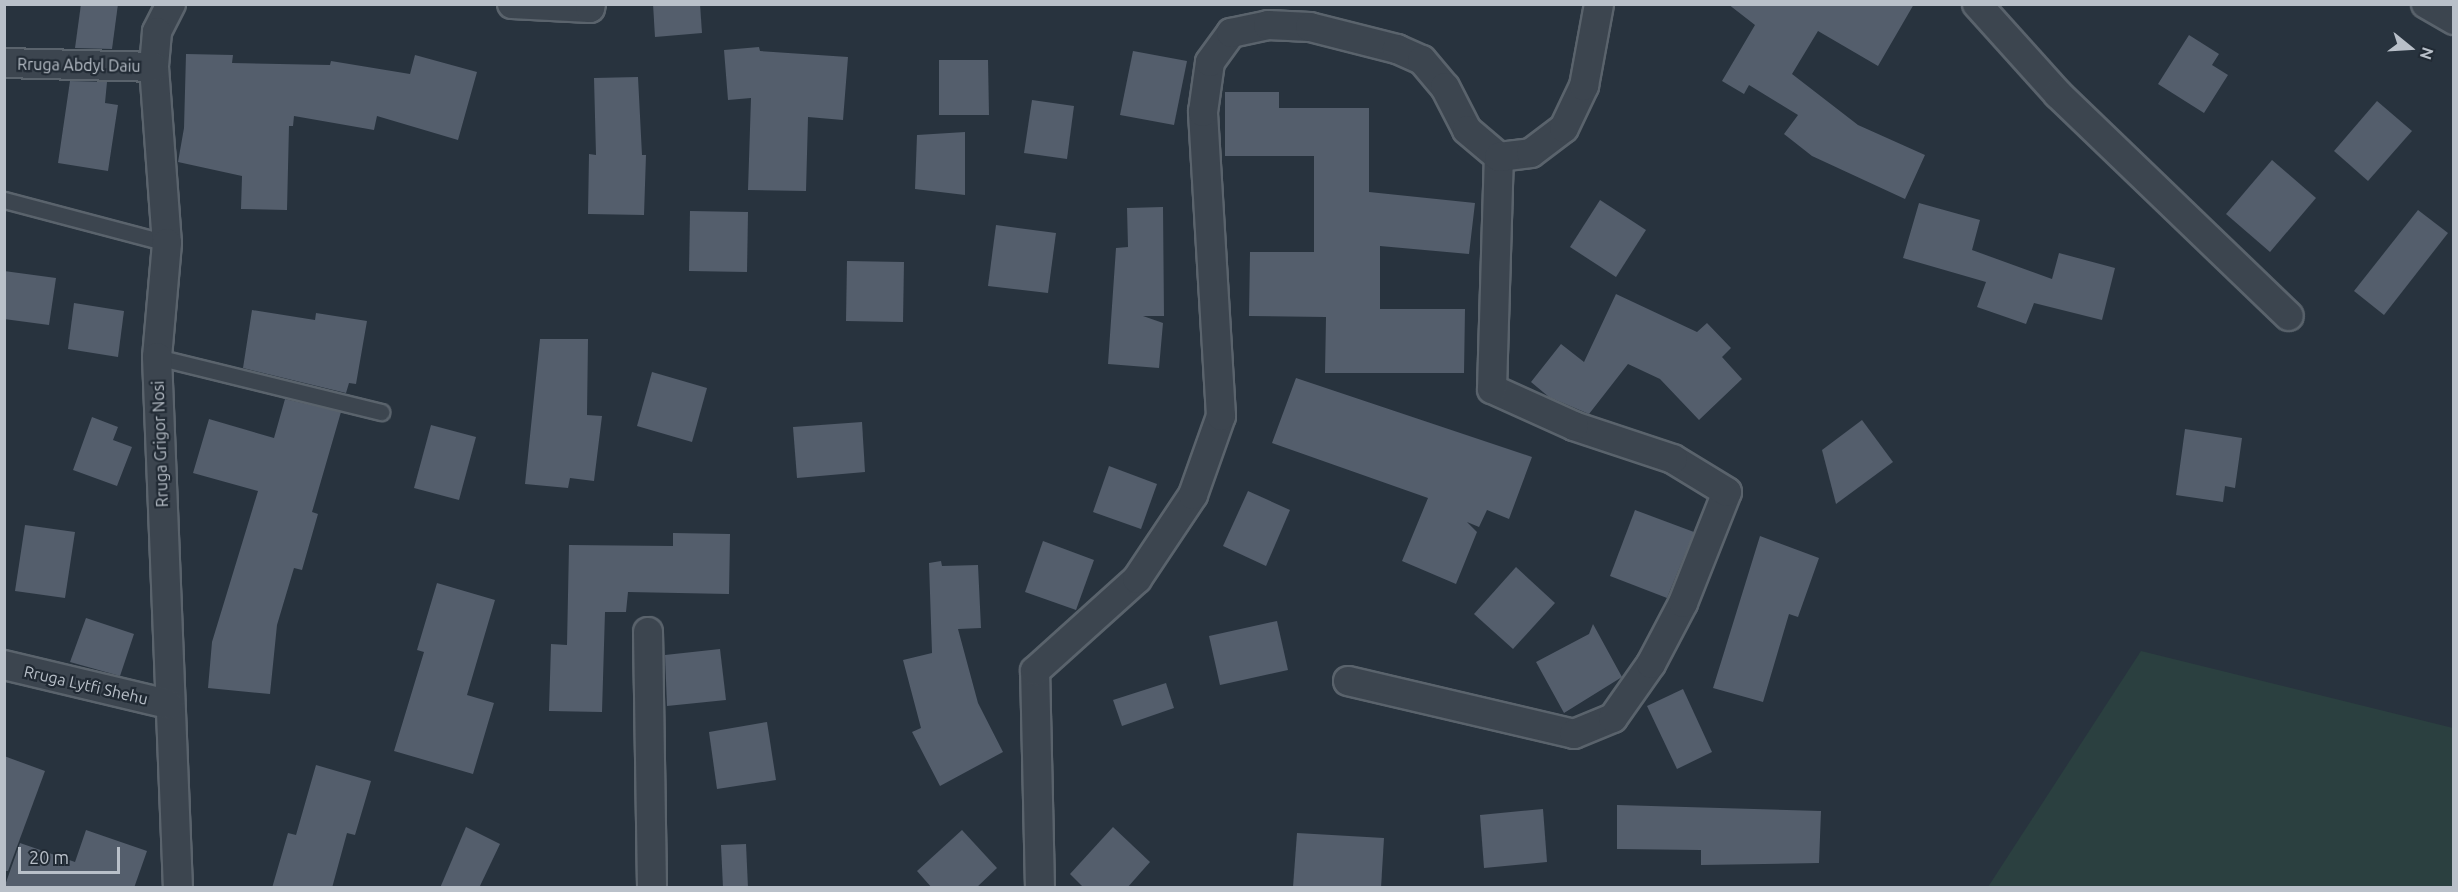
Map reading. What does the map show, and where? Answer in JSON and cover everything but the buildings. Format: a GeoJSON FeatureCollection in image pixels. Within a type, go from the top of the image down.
{"type":"FeatureCollection","features":[{"type":"Feature","properties":{"kind":"street","name":"Rruga Grigor Nosi"},"geometry":{"type":"LineString","coordinates":[[171,4],[157,32],[154,67],[167,243],[157,357],[168,704],[178,888]]}},
{"type":"Feature","properties":{"kind":"street"},"geometry":{"type":"LineString","coordinates":[[512,4],[590,8],[591,4]]}},
{"type":"Feature","properties":{"kind":"street"},"geometry":{"type":"LineString","coordinates":[[1040,888],[1035,671],[1137,579],[1193,495],[1221,416],[1203,112],[1210,62],[1231,33],[1268,25],[1310,27],[1397,49],[1422,60],[1445,87],[1467,130],[1499,157],[1531,153],[1564,128],[1584,86],[1599,4]]}},
{"type":"Feature","properties":{"kind":"street"},"geometry":{"type":"LineString","coordinates":[[1977,4],[2058,94],[2289,316]]}},
{"type":"Feature","properties":{"kind":"street"},"geometry":{"type":"LineString","coordinates":[[2426,4],[2454,20]]}},
{"type":"Feature","properties":{"kind":"street","name":"Rruga Abdyl Daiu"},"geometry":{"type":"LineString","coordinates":[[4,63],[154,67]]}},
{"type":"Feature","properties":{"kind":"street"},"geometry":{"type":"LineString","coordinates":[[1348,681],[1574,734],[1613,718],[1650,664],[1683,603],[1727,492],[1672,459],[1575,426],[1492,389],[1499,157]]}},
{"type":"Feature","properties":{"kind":"street"},"geometry":{"type":"LineString","coordinates":[[648,632],[652,888]]}},
{"type":"Feature","properties":{"kind":"street","name":"Rruga Lytfi Shehu"},"geometry":{"type":"LineString","coordinates":[[4,665],[168,704]]}},
{"type":"Feature","properties":{"kind":"lane"},"geometry":{"type":"LineString","coordinates":[[4,200],[167,243]]}},
{"type":"Feature","properties":{"kind":"lane"},"geometry":{"type":"LineString","coordinates":[[157,357],[381,412]]}},
{"type":"Feature","properties":{"kind":"green space"},"geometry":{"type":"Polygon","coordinates":[[[2141,651],[2453,728],[2453,887],[1988,887],[2141,651]]]}}]}
